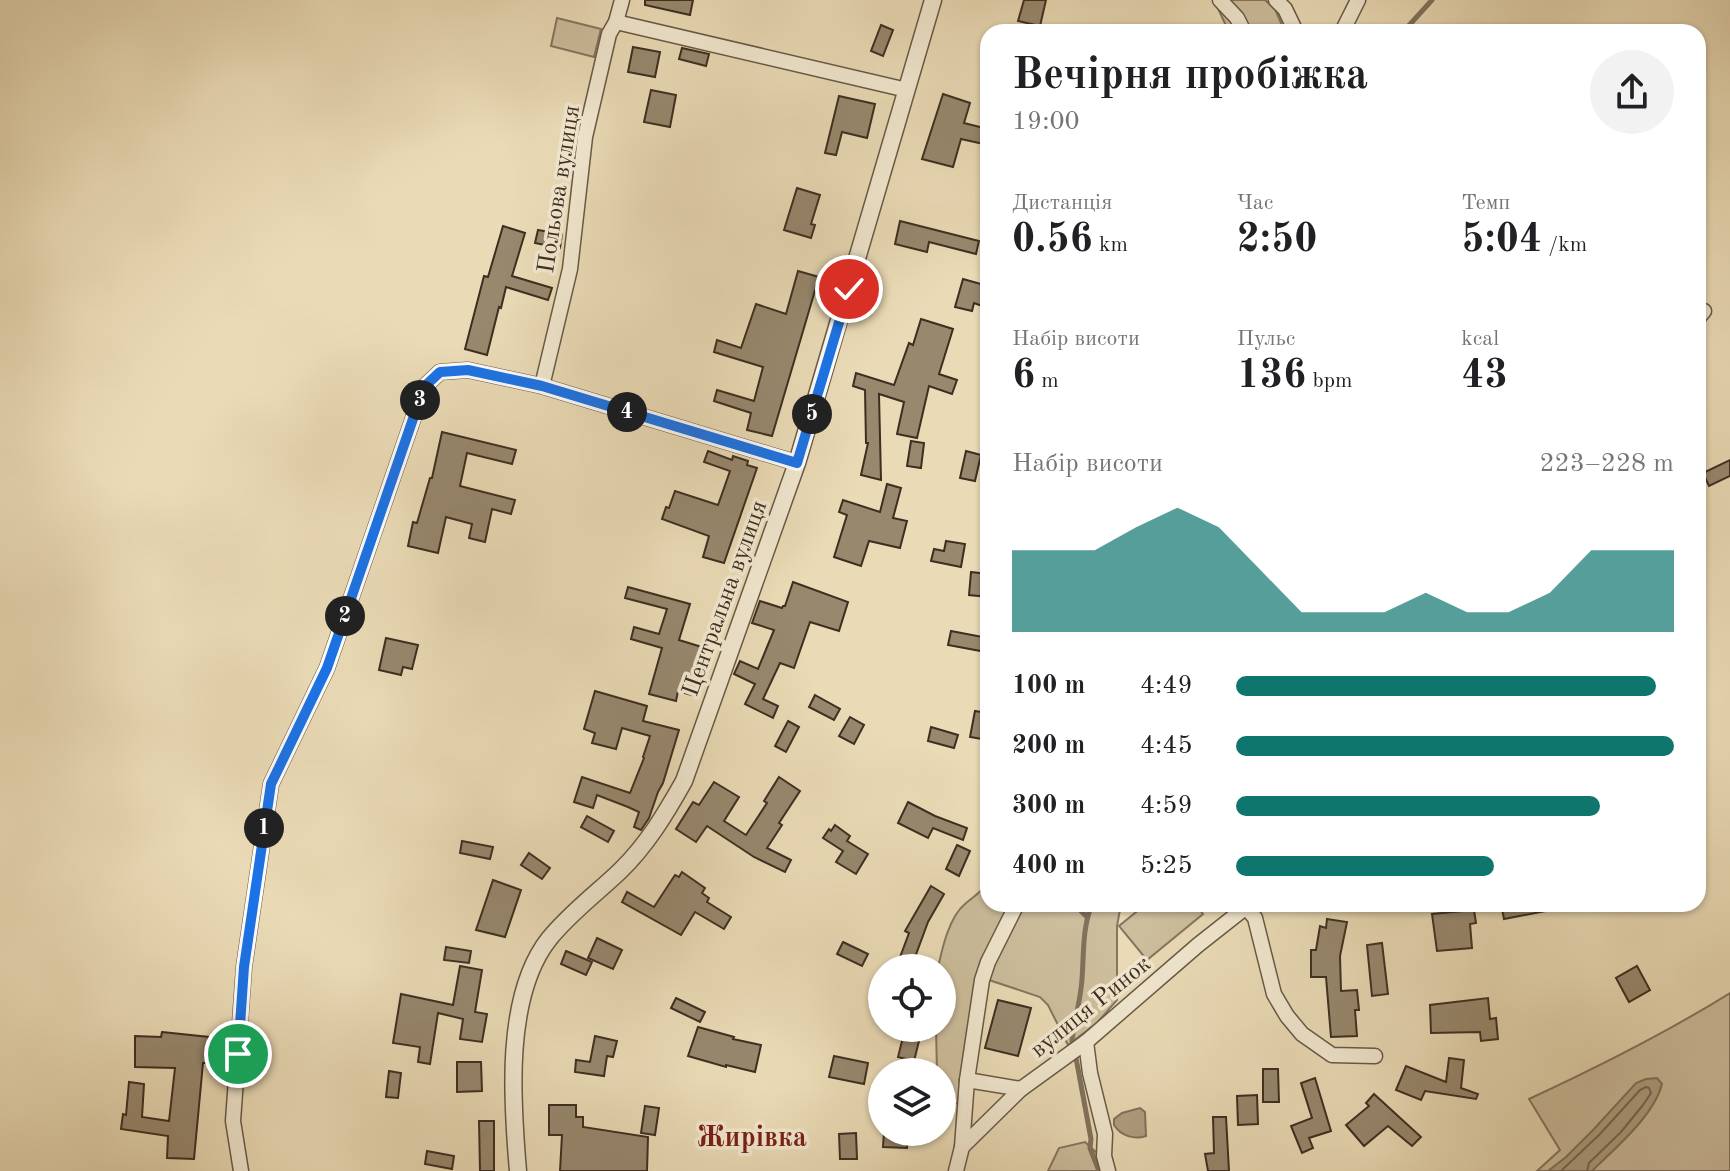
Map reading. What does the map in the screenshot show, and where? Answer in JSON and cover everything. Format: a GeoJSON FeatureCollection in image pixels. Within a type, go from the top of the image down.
{"type":"FeatureCollection","features":[{"type":"Feature","properties":{"kind":"street","name":"Польова вулиця"},"geometry":{"type":"LineString","coordinates":[[542,386],[570,269],[585,137],[609,34],[622,0]]}},
{"type":"Feature","properties":{"kind":"street","name":"Центральна вулиця"},"geometry":{"type":"LineString","coordinates":[[518,1171],[514,1060],[519,1011],[534,962],[548,940],[575,910],[621,870],[660,823],[684,781],[797,463],[933,0]]}},
{"type":"Feature","properties":{"kind":"street"},"geometry":{"type":"LineString","coordinates":[[1220,0],[1240,24]]}},
{"type":"Feature","properties":{"kind":"street"},"geometry":{"type":"LineString","coordinates":[[1276,0],[1285,9],[1292,24]]}},
{"type":"Feature","properties":{"kind":"street"},"geometry":{"type":"LineString","coordinates":[[1346,24],[1358,0]]}},
{"type":"Feature","properties":{"kind":"street"},"geometry":{"type":"LineString","coordinates":[[616,22],[907,90]]}},
{"type":"Feature","properties":{"kind":"street"},"geometry":{"type":"LineString","coordinates":[[241,1171],[233,1121],[242,988],[271,784],[327,668],[424,387],[440,372],[468,370],[542,386],[797,463]]}},
{"type":"Feature","properties":{"kind":"street"},"geometry":{"type":"LineString","coordinates":[[956,1171],[962,1147],[967,1080],[982,980],[1013,912]]}},
{"type":"Feature","properties":{"kind":"street","name":"вулиця Ринок"},"geometry":{"type":"LineString","coordinates":[[962,1147],[1021,1089],[1086,1042],[1240,912]]}},
{"type":"Feature","properties":{"kind":"street"},"geometry":{"type":"LineString","coordinates":[[1252,912],[1274,994],[1302,1034],[1332,1055],[1375,1056]]}},
{"type":"Feature","properties":{"kind":"street"},"geometry":{"type":"LineString","coordinates":[[1086,1042],[1105,1134],[1104,1156],[1108,1171]]}},
{"type":"Feature","properties":{"kind":"street"},"geometry":{"type":"LineString","coordinates":[[967,1080],[1021,1089]]}},
{"type":"Feature","properties":{"kind":"shaded area"},"geometry":{"type":"Polygon","coordinates":[[[1214,0],[1265,0],[1275,9],[1282,24],[1225,24],[1214,0]]]}},
{"type":"Feature","properties":{"kind":"shaded area"},"geometry":{"type":"Polygon","coordinates":[[[557,18],[601,29],[594,57],[551,46],[557,18]]]}},
{"type":"Feature","properties":{"kind":"shaded area"},"geometry":{"type":"Polygon","coordinates":[[[980,891],[980,912],[1005,912],[983,957],[973,997],[956,1103],[956,1058],[937,1058],[936,1042],[956,1042],[956,954],[942,954],[947,934],[965,904],[980,891]]]}},
{"type":"Feature","properties":{"kind":"shaded area"},"geometry":{"type":"Polygon","coordinates":[[[1020,912],[1120,912],[1117,1000],[1097,1023],[1068,1045],[1048,1005],[1040,997],[989,980],[999,951],[1020,912]]]}},
{"type":"Feature","properties":{"kind":"shaded area"},"geometry":{"type":"Polygon","coordinates":[[[1136,912],[1203,914],[1147,960],[1119,926],[1136,912]]]}},
{"type":"Feature","properties":{"kind":"shaded area"},"geometry":{"type":"Polygon","coordinates":[[[1730,993],[1730,1171],[1537,1171],[1560,1150],[1529,1099],[1631,1049],[1730,993]]]}},
{"type":"Feature","properties":{"kind":"shaded area"},"geometry":{"type":"Polygon","coordinates":[[[1085,1142],[1097,1153],[1102,1171],[1048,1171],[1059,1148],[1085,1142]]]}},
{"type":"Feature","properties":{"kind":"water"},"geometry":{"type":"Polygon","coordinates":[[[1657,1078],[1662,1084],[1651,1108],[1633,1131],[1592,1171],[1548,1171],[1594,1129],[1636,1083],[1657,1078]]]}},
{"type":"Feature","properties":{"kind":"water"},"geometry":{"type":"Polygon","coordinates":[[[1140,1108],[1145,1112],[1146,1136],[1137,1138],[1120,1132],[1114,1125],[1114,1119],[1122,1113],[1140,1108]]]}},
{"type":"Feature","properties":{"kind":"building"},"geometry":{"type":"Polygon","coordinates":[[[645,0],[693,0],[690,15],[645,5],[645,0]]]}},
{"type":"Feature","properties":{"kind":"building"},"geometry":{"type":"Polygon","coordinates":[[[1024,0],[1046,0],[1040,24],[1018,21],[1024,0]]]}},
{"type":"Feature","properties":{"kind":"building"},"geometry":{"type":"Polygon","coordinates":[[[881,25],[893,30],[883,56],[871,51],[881,25]]]}},
{"type":"Feature","properties":{"kind":"building"},"geometry":{"type":"Polygon","coordinates":[[[633,47],[660,52],[655,77],[628,72],[633,47]]]}},
{"type":"Feature","properties":{"kind":"building"},"geometry":{"type":"Polygon","coordinates":[[[682,48],[709,54],[706,66],[679,59],[682,48]]]}},
{"type":"Feature","properties":{"kind":"building"},"geometry":{"type":"Polygon","coordinates":[[[651,90],[676,95],[670,127],[644,122],[651,90]]]}},
{"type":"Feature","properties":{"kind":"building"},"geometry":{"type":"Polygon","coordinates":[[[943,94],[970,103],[964,123],[980,127],[980,143],[961,139],[953,167],[922,159],[943,94]]]}},
{"type":"Feature","properties":{"kind":"building"},"geometry":{"type":"Polygon","coordinates":[[[839,96],[875,104],[867,138],[842,132],[836,155],[825,153],[839,96]]]}},
{"type":"Feature","properties":{"kind":"building"},"geometry":{"type":"Polygon","coordinates":[[[797,188],[820,195],[811,224],[815,225],[811,238],[784,230],[797,188]]]}},
{"type":"Feature","properties":{"kind":"building"},"geometry":{"type":"Polygon","coordinates":[[[900,221],[979,241],[976,254],[929,242],[927,252],[895,244],[900,221]]]}},
{"type":"Feature","properties":{"kind":"building"},"geometry":{"type":"Polygon","coordinates":[[[503,226],[525,233],[512,276],[552,288],[548,300],[506,287],[487,355],[465,349],[484,276],[488,277],[503,226]]]}},
{"type":"Feature","properties":{"kind":"building"},"geometry":{"type":"Polygon","coordinates":[[[538,230],[562,234],[560,248],[535,243],[538,230]]]}},
{"type":"Feature","properties":{"kind":"building"},"geometry":{"type":"Polygon","coordinates":[[[798,271],[819,277],[772,436],[747,430],[751,413],[714,401],[717,390],[754,401],[763,367],[714,352],[717,340],[741,348],[756,304],[786,314],[798,271]]]}},
{"type":"Feature","properties":{"kind":"building"},"geometry":{"type":"Polygon","coordinates":[[[963,279],[980,284],[980,305],[974,303],[972,311],[955,307],[963,279]]]}},
{"type":"Feature","properties":{"kind":"building"},"geometry":{"type":"Polygon","coordinates":[[[921,319],[953,329],[939,374],[957,380],[952,394],[929,386],[917,438],[897,434],[904,402],[879,394],[881,480],[861,475],[868,443],[865,390],[853,386],[856,373],[894,385],[909,343],[913,345],[921,319]]]}},
{"type":"Feature","properties":{"kind":"building"},"geometry":{"type":"Polygon","coordinates":[[[442,432],[516,450],[512,464],[467,453],[460,486],[515,500],[511,514],[492,509],[485,542],[469,538],[472,524],[446,517],[438,553],[408,546],[413,522],[417,523],[432,478],[442,432]]]}},
{"type":"Feature","properties":{"kind":"building"},"geometry":{"type":"Polygon","coordinates":[[[911,441],[924,443],[921,468],[907,466],[911,441]]]}},
{"type":"Feature","properties":{"kind":"building"},"geometry":{"type":"Polygon","coordinates":[[[708,451],[732,460],[733,456],[748,461],[747,465],[757,468],[724,563],[703,557],[709,536],[662,519],[675,491],[718,505],[730,471],[704,462],[708,451]]]}},
{"type":"Feature","properties":{"kind":"building"},"geometry":{"type":"Polygon","coordinates":[[[966,451],[980,455],[975,481],[960,478],[966,451]]]}},
{"type":"Feature","properties":{"kind":"building"},"geometry":{"type":"Polygon","coordinates":[[[1730,460],[1730,476],[1709,486],[1706,472],[1730,460]]]}},
{"type":"Feature","properties":{"kind":"building"},"geometry":{"type":"Polygon","coordinates":[[[887,484],[901,488],[893,518],[907,521],[900,548],[869,541],[861,566],[834,557],[847,515],[839,512],[843,500],[880,512],[887,484]]]}},
{"type":"Feature","properties":{"kind":"building"},"geometry":{"type":"Polygon","coordinates":[[[946,541],[965,544],[961,567],[931,561],[934,549],[944,551],[946,541]]]}},
{"type":"Feature","properties":{"kind":"building"},"geometry":{"type":"Polygon","coordinates":[[[971,572],[980,573],[980,596],[969,595],[971,572]]]}},
{"type":"Feature","properties":{"kind":"building"},"geometry":{"type":"Polygon","coordinates":[[[793,582],[848,602],[839,631],[810,622],[794,668],[780,663],[763,699],[778,706],[773,718],[745,704],[755,684],[734,674],[740,661],[758,669],[774,630],[752,623],[760,601],[782,608],[793,582]]]}},
{"type":"Feature","properties":{"kind":"building"},"geometry":{"type":"Polygon","coordinates":[[[628,587],[690,604],[679,640],[705,648],[695,681],[699,682],[695,696],[678,691],[676,701],[649,694],[662,648],[631,639],[634,627],[659,634],[667,609],[625,598],[628,587]]]}},
{"type":"Feature","properties":{"kind":"building"},"geometry":{"type":"Polygon","coordinates":[[[951,631],[980,636],[980,651],[948,645],[951,631]]]}},
{"type":"Feature","properties":{"kind":"building"},"geometry":{"type":"Polygon","coordinates":[[[386,638],[418,645],[412,669],[403,667],[401,675],[379,670],[386,638]]]}},
{"type":"Feature","properties":{"kind":"building"},"geometry":{"type":"Polygon","coordinates":[[[595,691],[647,706],[643,721],[679,730],[663,783],[641,830],[634,827],[639,812],[628,807],[597,795],[593,808],[574,802],[582,777],[630,793],[650,736],[622,728],[616,749],[592,743],[595,733],[584,729],[595,691]]]}},
{"type":"Feature","properties":{"kind":"building"},"geometry":{"type":"Polygon","coordinates":[[[815,695],[840,709],[834,720],[809,707],[815,695]]]}},
{"type":"Feature","properties":{"kind":"building"},"geometry":{"type":"Polygon","coordinates":[[[975,711],[980,712],[980,739],[970,737],[975,711]]]}},
{"type":"Feature","properties":{"kind":"building"},"geometry":{"type":"Polygon","coordinates":[[[850,717],[864,725],[854,744],[839,736],[850,717]]]}},
{"type":"Feature","properties":{"kind":"building"},"geometry":{"type":"Polygon","coordinates":[[[788,721],[799,727],[786,752],[775,746],[788,721]]]}},
{"type":"Feature","properties":{"kind":"building"},"geometry":{"type":"Polygon","coordinates":[[[931,727],[958,735],[954,748],[928,741],[931,727]]]}},
{"type":"Feature","properties":{"kind":"building"},"geometry":{"type":"Polygon","coordinates":[[[779,777],[800,791],[767,848],[791,860],[785,872],[754,857],[707,826],[696,842],[676,829],[693,802],[699,805],[714,782],[739,797],[724,821],[746,835],[767,803],[764,801],[779,777]]]}},
{"type":"Feature","properties":{"kind":"building"},"geometry":{"type":"Polygon","coordinates":[[[908,802],[967,828],[963,840],[933,828],[928,838],[898,823],[908,802]]]}},
{"type":"Feature","properties":{"kind":"building"},"geometry":{"type":"Polygon","coordinates":[[[587,816],[614,831],[608,842],[581,827],[587,816]]]}},
{"type":"Feature","properties":{"kind":"building"},"geometry":{"type":"Polygon","coordinates":[[[835,825],[850,836],[847,841],[868,854],[856,874],[836,862],[843,851],[823,838],[835,825]]]}},
{"type":"Feature","properties":{"kind":"building"},"geometry":{"type":"Polygon","coordinates":[[[462,841],[493,847],[490,859],[460,853],[462,841]]]}},
{"type":"Feature","properties":{"kind":"building"},"geometry":{"type":"Polygon","coordinates":[[[957,845],[970,851],[959,876],[946,869],[957,845]]]}},
{"type":"Feature","properties":{"kind":"building"},"geometry":{"type":"Polygon","coordinates":[[[529,853],[550,868],[542,879],[521,865],[529,853]]]}},
{"type":"Feature","properties":{"kind":"building"},"geometry":{"type":"Polygon","coordinates":[[[682,872],[705,888],[702,893],[709,898],[707,902],[731,917],[724,929],[695,912],[681,935],[622,902],[627,892],[654,907],[675,875],[679,877],[682,872]]]}},
{"type":"Feature","properties":{"kind":"building"},"geometry":{"type":"Polygon","coordinates":[[[493,880],[521,890],[505,937],[476,930],[493,880]]]}},
{"type":"Feature","properties":{"kind":"building"},"geometry":{"type":"Polygon","coordinates":[[[931,886],[944,894],[928,922],[916,954],[901,954],[909,933],[905,931],[931,886]]]}},
{"type":"Feature","properties":{"kind":"building"},"geometry":{"type":"Polygon","coordinates":[[[1474,912],[1476,923],[1470,924],[1472,948],[1437,951],[1432,914],[1474,912]]]}},
{"type":"Feature","properties":{"kind":"building"},"geometry":{"type":"Polygon","coordinates":[[[1503,912],[1541,912],[1504,919],[1503,912]]]}},
{"type":"Feature","properties":{"kind":"building"},"geometry":{"type":"Polygon","coordinates":[[[1327,919],[1347,922],[1340,956],[1341,991],[1357,990],[1357,1036],[1331,1037],[1326,977],[1311,977],[1311,950],[1316,950],[1320,926],[1326,928],[1327,919]]]}},
{"type":"Feature","properties":{"kind":"building"},"geometry":{"type":"Polygon","coordinates":[[[597,938],[622,950],[613,969],[588,958],[597,938]]]}},
{"type":"Feature","properties":{"kind":"building"},"geometry":{"type":"Polygon","coordinates":[[[843,942],[868,954],[862,966],[837,954],[843,942]]]}},
{"type":"Feature","properties":{"kind":"building"},"geometry":{"type":"Polygon","coordinates":[[[1382,943],[1388,994],[1372,996],[1367,945],[1382,943]]]}},
{"type":"Feature","properties":{"kind":"building"},"geometry":{"type":"Polygon","coordinates":[[[446,947],[471,951],[469,963],[444,960],[446,947]]]}},
{"type":"Feature","properties":{"kind":"building"},"geometry":{"type":"Polygon","coordinates":[[[566,951],[592,962],[586,975],[561,964],[566,951]]]}},
{"type":"Feature","properties":{"kind":"building"},"geometry":{"type":"Polygon","coordinates":[[[460,966],[482,970],[475,1012],[487,1014],[482,1042],[460,1039],[463,1019],[438,1013],[430,1064],[418,1062],[420,1047],[393,1043],[401,994],[453,1005],[460,966]]]}},
{"type":"Feature","properties":{"kind":"building"},"geometry":{"type":"Polygon","coordinates":[[[1637,966],[1650,990],[1629,1002],[1616,978],[1637,966]]]}},
{"type":"Feature","properties":{"kind":"building"},"geometry":{"type":"Polygon","coordinates":[[[676,998],[705,1012],[700,1022],[671,1008],[676,998]]]}},
{"type":"Feature","properties":{"kind":"building"},"geometry":{"type":"Polygon","coordinates":[[[1488,998],[1490,1019],[1496,1018],[1498,1039],[1481,1041],[1480,1032],[1431,1033],[1430,1005],[1488,998]]]}},
{"type":"Feature","properties":{"kind":"building"},"geometry":{"type":"Polygon","coordinates":[[[998,1000],[1031,1008],[1018,1056],[985,1048],[998,1000]]]}},
{"type":"Feature","properties":{"kind":"building"},"geometry":{"type":"Polygon","coordinates":[[[698,1027],[761,1045],[755,1072],[688,1056],[698,1027]]]}},
{"type":"Feature","properties":{"kind":"building"},"geometry":{"type":"Polygon","coordinates":[[[162,1032],[209,1037],[206,1063],[203,1063],[194,1159],[167,1158],[168,1136],[121,1129],[123,1114],[126,1115],[129,1082],[144,1084],[142,1117],[169,1121],[175,1068],[135,1067],[135,1036],[161,1037],[162,1032]]]}},
{"type":"Feature","properties":{"kind":"building"},"geometry":{"type":"Polygon","coordinates":[[[595,1036],[617,1041],[613,1057],[607,1056],[604,1076],[575,1072],[576,1060],[590,1062],[595,1036]]]}},
{"type":"Feature","properties":{"kind":"building"},"geometry":{"type":"Polygon","coordinates":[[[902,1042],[919,1042],[915,1058],[898,1057],[902,1042]]]}},
{"type":"Feature","properties":{"kind":"building"},"geometry":{"type":"Polygon","coordinates":[[[834,1056],[868,1063],[864,1084],[829,1077],[834,1056]]]}},
{"type":"Feature","properties":{"kind":"building"},"geometry":{"type":"Polygon","coordinates":[[[1449,1058],[1464,1060],[1461,1088],[1478,1094],[1476,1099],[1425,1091],[1421,1100],[1396,1090],[1406,1066],[1446,1082],[1449,1058]]]}},
{"type":"Feature","properties":{"kind":"building"},"geometry":{"type":"Polygon","coordinates":[[[457,1062],[481,1062],[482,1091],[457,1092],[457,1062]]]}},
{"type":"Feature","properties":{"kind":"building"},"geometry":{"type":"Polygon","coordinates":[[[1263,1069],[1278,1069],[1279,1102],[1263,1102],[1263,1069]]]}},
{"type":"Feature","properties":{"kind":"building"},"geometry":{"type":"Polygon","coordinates":[[[389,1071],[401,1073],[398,1098],[386,1097],[389,1071]]]}},
{"type":"Feature","properties":{"kind":"building"},"geometry":{"type":"Polygon","coordinates":[[[1315,1078],[1331,1131],[1309,1138],[1313,1148],[1302,1153],[1291,1126],[1312,1118],[1301,1083],[1315,1078]]]}},
{"type":"Feature","properties":{"kind":"building"},"geometry":{"type":"Polygon","coordinates":[[[1374,1094],[1421,1137],[1412,1146],[1388,1126],[1364,1146],[1346,1125],[1369,1106],[1366,1103],[1374,1094]]]}},
{"type":"Feature","properties":{"kind":"building"},"geometry":{"type":"Polygon","coordinates":[[[1257,1095],[1258,1124],[1238,1125],[1237,1096],[1257,1095]]]}},
{"type":"Feature","properties":{"kind":"building"},"geometry":{"type":"Polygon","coordinates":[[[549,1105],[576,1105],[576,1117],[583,1117],[583,1127],[648,1137],[647,1171],[560,1171],[562,1135],[549,1135],[549,1105]]]}},
{"type":"Feature","properties":{"kind":"building"},"geometry":{"type":"Polygon","coordinates":[[[645,1106],[659,1108],[655,1135],[641,1133],[645,1106]]]}},
{"type":"Feature","properties":{"kind":"building"},"geometry":{"type":"Polygon","coordinates":[[[1213,1117],[1226,1117],[1229,1171],[1208,1171],[1205,1154],[1214,1153],[1213,1117]]]}},
{"type":"Feature","properties":{"kind":"building"},"geometry":{"type":"Polygon","coordinates":[[[479,1121],[494,1121],[494,1171],[480,1171],[479,1121]]]}},
{"type":"Feature","properties":{"kind":"building"},"geometry":{"type":"Polygon","coordinates":[[[856,1133],[857,1159],[840,1159],[839,1134],[856,1133]]]}},
{"type":"Feature","properties":{"kind":"building"},"geometry":{"type":"Polygon","coordinates":[[[427,1151],[454,1156],[452,1169],[425,1164],[427,1151]]]}},
{"type":"Feature","properties":{"kind":"waterway"},"geometry":{"type":"LineString","coordinates":[[1410,24],[1432,0]]}},
{"type":"Feature","properties":{"kind":"waterway"},"geometry":{"type":"LineString","coordinates":[[1082,912],[1087,917]]}},
{"type":"Feature","properties":{"kind":"waterway"},"geometry":{"type":"LineString","coordinates":[[1072,1041],[1089,912]]}},
{"type":"Feature","properties":{"kind":"waterway"},"geometry":{"type":"LineString","coordinates":[[1076,1058],[1090,1148],[1099,1171]]}},
{"type":"Feature","properties":{"kind":"district","name":"Жирівка"},"geometry":{"type":"Point","coordinates":[752,1136]}},
{"type":"Feature","properties":{"kind":"route"},"geometry":{"type":"LineString","coordinates":[[238,1054],[244,967],[271,784],[327,668],[424,387],[440,372],[468,370],[542,386],[797,463],[849,289]]}}]}
